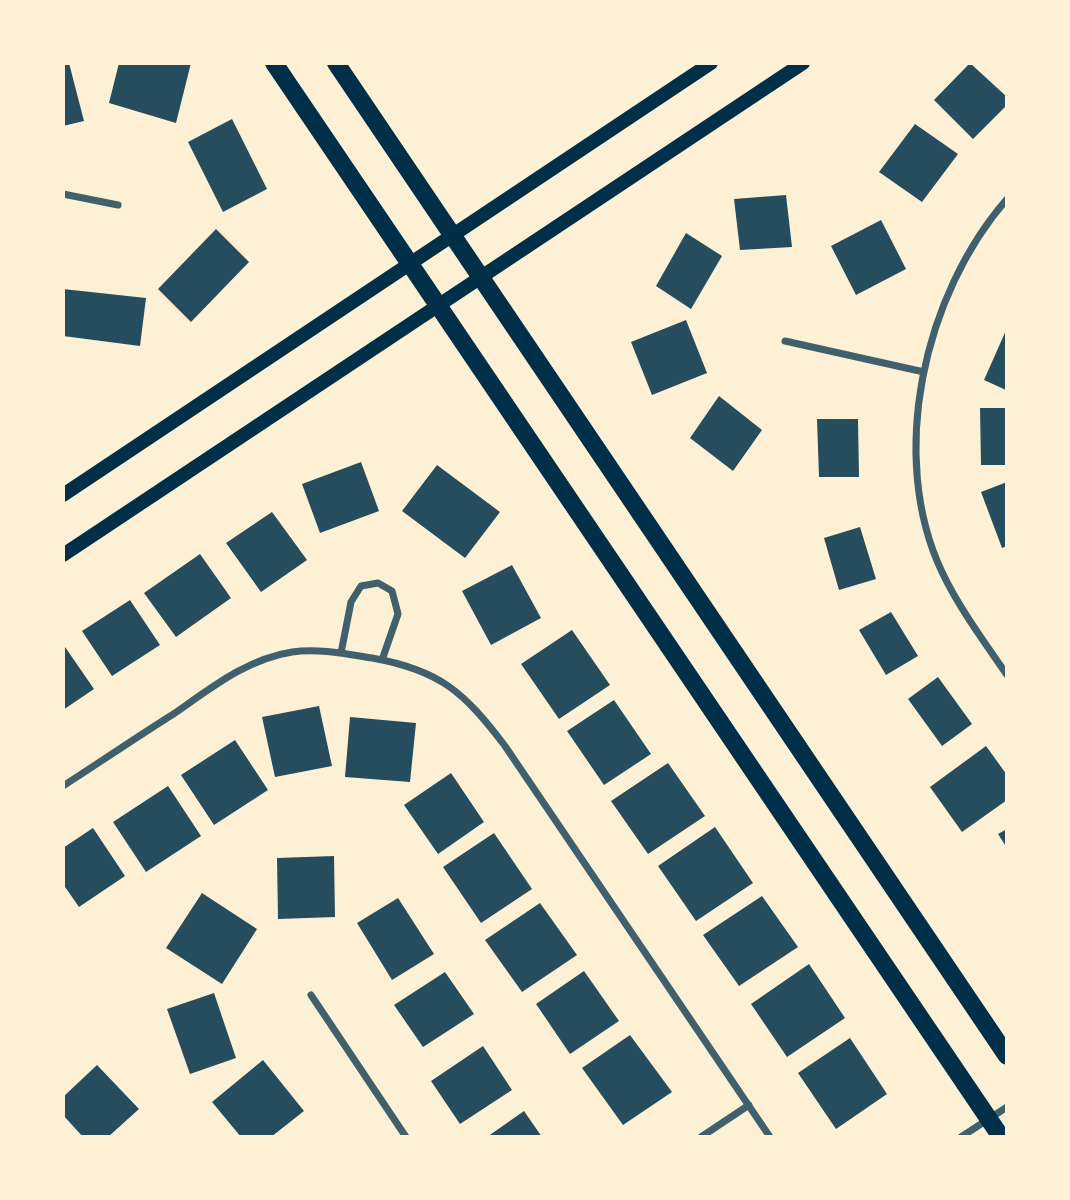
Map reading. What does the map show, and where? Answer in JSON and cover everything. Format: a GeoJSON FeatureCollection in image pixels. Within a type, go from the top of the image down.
{"type":"FeatureCollection","features":[{"type":"Feature","properties":{"kind":"main road"},"geometry":{"type":"LineString","coordinates":[[274,63],[1001,1137]]}},
{"type":"Feature","properties":{"kind":"main road"},"geometry":{"type":"LineString","coordinates":[[336,63],[1007,1056]]}},
{"type":"Feature","properties":{"kind":"main road"},"geometry":{"type":"LineString","coordinates":[[63,495],[711,63]]}},
{"type":"Feature","properties":{"kind":"main road"},"geometry":{"type":"LineString","coordinates":[[63,555],[803,63]]}},
{"type":"Feature","properties":{"kind":"street"},"geometry":{"type":"LineString","coordinates":[[63,194],[118,205]]}},
{"type":"Feature","properties":{"kind":"street"},"geometry":{"type":"LineString","coordinates":[[1007,200],[964,262],[937,325],[924,372],[915,431],[917,479],[926,526],[942,572],[1007,676]]}},
{"type":"Feature","properties":{"kind":"street"},"geometry":{"type":"LineString","coordinates":[[785,341],[924,372]]}},
{"type":"Feature","properties":{"kind":"street"},"geometry":{"type":"LineString","coordinates":[[341,653],[351,602],[361,586],[378,583],[392,591],[397,614],[382,660]]}},
{"type":"Feature","properties":{"kind":"street"},"geometry":{"type":"LineString","coordinates":[[63,786],[250,665],[294,652],[341,653],[414,666],[446,684],[486,721],[771,1137]]}},
{"type":"Feature","properties":{"kind":"street"},"geometry":{"type":"LineString","coordinates":[[311,995],[406,1137]]}},
{"type":"Feature","properties":{"kind":"street"},"geometry":{"type":"LineString","coordinates":[[701,1137],[748,1105]]}},
{"type":"Feature","properties":{"kind":"street"},"geometry":{"type":"LineString","coordinates":[[961,1137],[1007,1107]]}},
{"type":"Feature","properties":{"kind":"building"},"geometry":{"type":"Polygon","coordinates":[[[69,63],[84,121],[63,126],[63,64],[69,63]]]}},
{"type":"Feature","properties":{"kind":"building"},"geometry":{"type":"Polygon","coordinates":[[[119,63],[191,63],[176,123],[109,103],[119,63]]]}},
{"type":"Feature","properties":{"kind":"building"},"geometry":{"type":"Polygon","coordinates":[[[970,63],[1007,97],[1007,105],[973,139],[934,100],[970,63]]]}},
{"type":"Feature","properties":{"kind":"building"},"geometry":{"type":"Polygon","coordinates":[[[232,119],[267,189],[223,212],[188,142],[232,119]]]}},
{"type":"Feature","properties":{"kind":"building"},"geometry":{"type":"Polygon","coordinates":[[[915,124],[958,154],[922,202],[879,172],[915,124]]]}},
{"type":"Feature","properties":{"kind":"building"},"geometry":{"type":"Polygon","coordinates":[[[786,195],[792,247],[740,250],[734,199],[786,195]]]}},
{"type":"Feature","properties":{"kind":"building"},"geometry":{"type":"Polygon","coordinates":[[[881,220],[906,269],[856,295],[831,246],[881,220]]]}},
{"type":"Feature","properties":{"kind":"building"},"geometry":{"type":"Polygon","coordinates":[[[216,229],[249,262],[191,322],[158,289],[216,229]]]}},
{"type":"Feature","properties":{"kind":"building"},"geometry":{"type":"Polygon","coordinates":[[[686,233],[722,256],[691,309],[656,286],[686,233]]]}},
{"type":"Feature","properties":{"kind":"building"},"geometry":{"type":"Polygon","coordinates":[[[63,289],[146,298],[140,346],[63,336],[63,289]]]}},
{"type":"Feature","properties":{"kind":"building"},"geometry":{"type":"Polygon","coordinates":[[[686,320],[707,373],[652,395],[631,342],[686,320]]]}},
{"type":"Feature","properties":{"kind":"building"},"geometry":{"type":"Polygon","coordinates":[[[1007,328],[1007,388],[1006,390],[984,380],[1007,328]]]}},
{"type":"Feature","properties":{"kind":"building"},"geometry":{"type":"Polygon","coordinates":[[[719,396],[762,430],[733,471],[690,438],[719,396]]]}},
{"type":"Feature","properties":{"kind":"building"},"geometry":{"type":"Polygon","coordinates":[[[980,408],[1007,408],[1007,465],[981,465],[980,408]]]}},
{"type":"Feature","properties":{"kind":"building"},"geometry":{"type":"Polygon","coordinates":[[[817,419],[858,419],[859,477],[819,477],[817,419]]]}},
{"type":"Feature","properties":{"kind":"building"},"geometry":{"type":"Polygon","coordinates":[[[361,462],[379,511],[320,533],[302,484],[361,462]]]}},
{"type":"Feature","properties":{"kind":"building"},"geometry":{"type":"Polygon","coordinates":[[[437,465],[500,512],[465,558],[402,511],[437,465]]]}},
{"type":"Feature","properties":{"kind":"building"},"geometry":{"type":"Polygon","coordinates":[[[1007,482],[1007,546],[1002,548],[981,492],[1007,482]]]}},
{"type":"Feature","properties":{"kind":"building"},"geometry":{"type":"Polygon","coordinates":[[[272,512],[307,560],[261,592],[226,543],[272,512]]]}},
{"type":"Feature","properties":{"kind":"building"},"geometry":{"type":"Polygon","coordinates":[[[860,527],[876,579],[839,590],[824,538],[860,527]]]}},
{"type":"Feature","properties":{"kind":"building"},"geometry":{"type":"Polygon","coordinates":[[[200,554],[231,598],[176,637],[144,593],[200,554]]]}},
{"type":"Feature","properties":{"kind":"building"},"geometry":{"type":"Polygon","coordinates":[[[512,565],[541,618],[491,645],[462,591],[512,565]]]}},
{"type":"Feature","properties":{"kind":"building"},"geometry":{"type":"Polygon","coordinates":[[[130,600],[160,645],[112,676],[82,631],[130,600]]]}},
{"type":"Feature","properties":{"kind":"building"},"geometry":{"type":"Polygon","coordinates":[[[891,612],[918,656],[886,675],[859,630],[891,612]]]}},
{"type":"Feature","properties":{"kind":"building"},"geometry":{"type":"Polygon","coordinates":[[[572,630],[610,685],[559,719],[521,664],[572,630]]]}},
{"type":"Feature","properties":{"kind":"building"},"geometry":{"type":"Polygon","coordinates":[[[63,644],[94,689],[63,710],[63,644]]]}},
{"type":"Feature","properties":{"kind":"building"},"geometry":{"type":"Polygon","coordinates":[[[938,677],[972,724],[942,746],[908,699],[938,677]]]}},
{"type":"Feature","properties":{"kind":"building"},"geometry":{"type":"Polygon","coordinates":[[[614,700],[651,754],[604,785],[567,731],[614,700]]]}},
{"type":"Feature","properties":{"kind":"building"},"geometry":{"type":"Polygon","coordinates":[[[319,706],[332,766],[275,777],[262,717],[319,706]]]}},
{"type":"Feature","properties":{"kind":"building"},"geometry":{"type":"Polygon","coordinates":[[[350,717],[416,723],[410,782],[345,777],[350,717]]]}},
{"type":"Feature","properties":{"kind":"building"},"geometry":{"type":"Polygon","coordinates":[[[235,740],[268,790],[214,825],[181,775],[235,740]]]}},
{"type":"Feature","properties":{"kind":"building"},"geometry":{"type":"Polygon","coordinates":[[[986,746],[1007,775],[1007,800],[962,832],[930,787],[986,746]]]}},
{"type":"Feature","properties":{"kind":"building"},"geometry":{"type":"Polygon","coordinates":[[[668,763],[705,816],[648,854],[611,801],[668,763]]]}},
{"type":"Feature","properties":{"kind":"building"},"geometry":{"type":"Polygon","coordinates":[[[451,773],[484,822],[438,854],[404,805],[451,773]]]}},
{"type":"Feature","properties":{"kind":"building"},"geometry":{"type":"Polygon","coordinates":[[[168,786],[201,836],[146,872],[113,822],[168,786]]]}},
{"type":"Feature","properties":{"kind":"building"},"geometry":{"type":"Polygon","coordinates":[[[715,827],[753,883],[696,921],[658,866],[715,827]]]}},
{"type":"Feature","properties":{"kind":"building"},"geometry":{"type":"Polygon","coordinates":[[[93,828],[125,876],[79,907],[63,884],[63,848],[93,828]]]}},
{"type":"Feature","properties":{"kind":"building"},"geometry":{"type":"Polygon","coordinates":[[[1007,829],[1007,848],[998,834],[1007,829]]]}},
{"type":"Feature","properties":{"kind":"building"},"geometry":{"type":"Polygon","coordinates":[[[494,833],[532,889],[481,923],[443,867],[494,833]]]}},
{"type":"Feature","properties":{"kind":"building"},"geometry":{"type":"Polygon","coordinates":[[[334,856],[335,917],[278,919],[277,858],[334,856]]]}},
{"type":"Feature","properties":{"kind":"building"},"geometry":{"type":"Polygon","coordinates":[[[202,893],[257,929],[222,984],[166,948],[202,893]]]}},
{"type":"Feature","properties":{"kind":"building"},"geometry":{"type":"Polygon","coordinates":[[[762,896],[798,947],[739,986],[703,935],[762,896]]]}},
{"type":"Feature","properties":{"kind":"building"},"geometry":{"type":"Polygon","coordinates":[[[398,898],[434,954],[392,980],[357,923],[398,898]]]}},
{"type":"Feature","properties":{"kind":"building"},"geometry":{"type":"Polygon","coordinates":[[[540,903],[577,955],[522,992],[485,940],[540,903]]]}},
{"type":"Feature","properties":{"kind":"building"},"geometry":{"type":"Polygon","coordinates":[[[809,964],[845,1018],[787,1057],[751,1004],[809,964]]]}},
{"type":"Feature","properties":{"kind":"building"},"geometry":{"type":"Polygon","coordinates":[[[584,971],[619,1021],[570,1054],[536,1004],[584,971]]]}},
{"type":"Feature","properties":{"kind":"building"},"geometry":{"type":"Polygon","coordinates":[[[445,972],[474,1014],[423,1047],[394,1005],[445,972]]]}},
{"type":"Feature","properties":{"kind":"building"},"geometry":{"type":"Polygon","coordinates":[[[214,993],[236,1058],[190,1074],[167,1009],[214,993]]]}},
{"type":"Feature","properties":{"kind":"building"},"geometry":{"type":"Polygon","coordinates":[[[630,1035],[672,1092],[623,1125],[582,1068],[630,1035]]]}},
{"type":"Feature","properties":{"kind":"building"},"geometry":{"type":"Polygon","coordinates":[[[850,1038],[887,1094],[836,1129],[798,1073],[850,1038]]]}},
{"type":"Feature","properties":{"kind":"building"},"geometry":{"type":"Polygon","coordinates":[[[483,1046],[512,1090],[460,1124],[431,1081],[483,1046]]]}},
{"type":"Feature","properties":{"kind":"building"},"geometry":{"type":"Polygon","coordinates":[[[263,1060],[304,1111],[271,1137],[241,1137],[212,1102],[263,1060]]]}},
{"type":"Feature","properties":{"kind":"building"},"geometry":{"type":"Polygon","coordinates":[[[97,1065],[139,1109],[108,1137],[83,1137],[63,1115],[63,1097],[97,1065]]]}},
{"type":"Feature","properties":{"kind":"building"},"geometry":{"type":"Polygon","coordinates":[[[524,1111],[542,1137],[487,1137],[524,1111]]]}}]}
